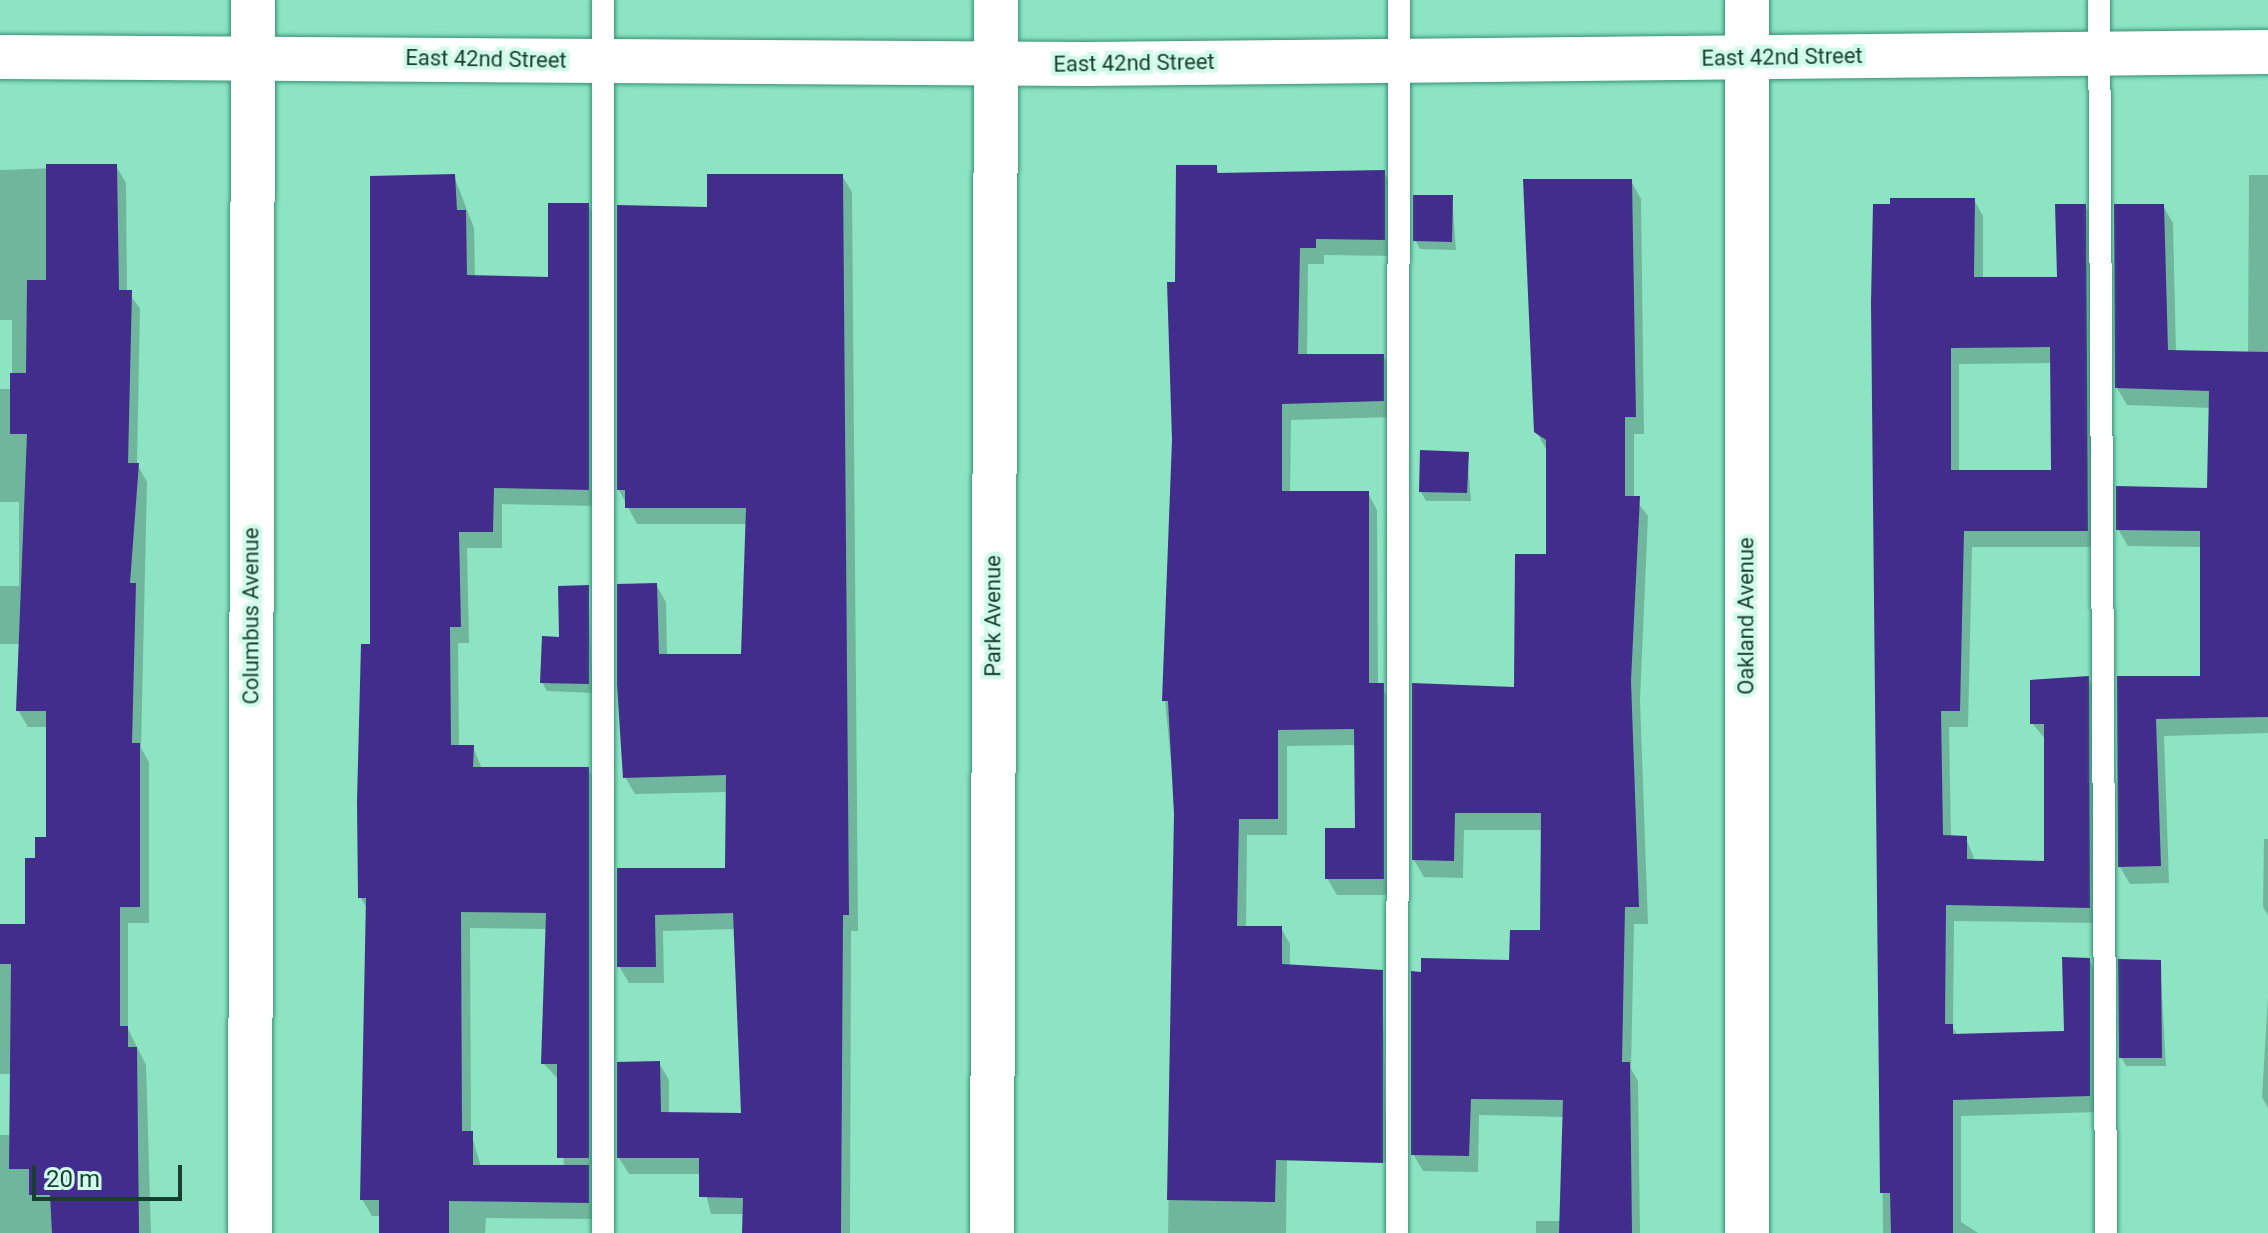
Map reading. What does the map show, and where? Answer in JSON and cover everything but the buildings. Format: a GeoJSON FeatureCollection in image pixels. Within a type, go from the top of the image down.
{"type":"FeatureCollection","features":[{"type":"Feature","properties":{"kind":"street","name":"Columbus Avenue"},"geometry":{"type":"LineString","coordinates":[[250,1233],[253,0]]}},
{"type":"Feature","properties":{"kind":"street","name":"Park Avenue"},"geometry":{"type":"LineString","coordinates":[[992,1233],[996,0]]}},
{"type":"Feature","properties":{"kind":"street","name":"Oakland Avenue"},"geometry":{"type":"LineString","coordinates":[[1747,0],[1747,1233]]}},
{"type":"Feature","properties":{"kind":"street","name":"East 42nd Street"},"geometry":{"type":"LineString","coordinates":[[0,57],[995,63],[2268,52]]}},
{"type":"Feature","properties":{"kind":"lane"},"geometry":{"type":"LineString","coordinates":[[603,0],[603,1233]]}},
{"type":"Feature","properties":{"kind":"lane"},"geometry":{"type":"LineString","coordinates":[[1397,1233],[1399,0]]}},
{"type":"Feature","properties":{"kind":"lane"},"geometry":{"type":"LineString","coordinates":[[2099,0],[2106,1233]]}}]}
